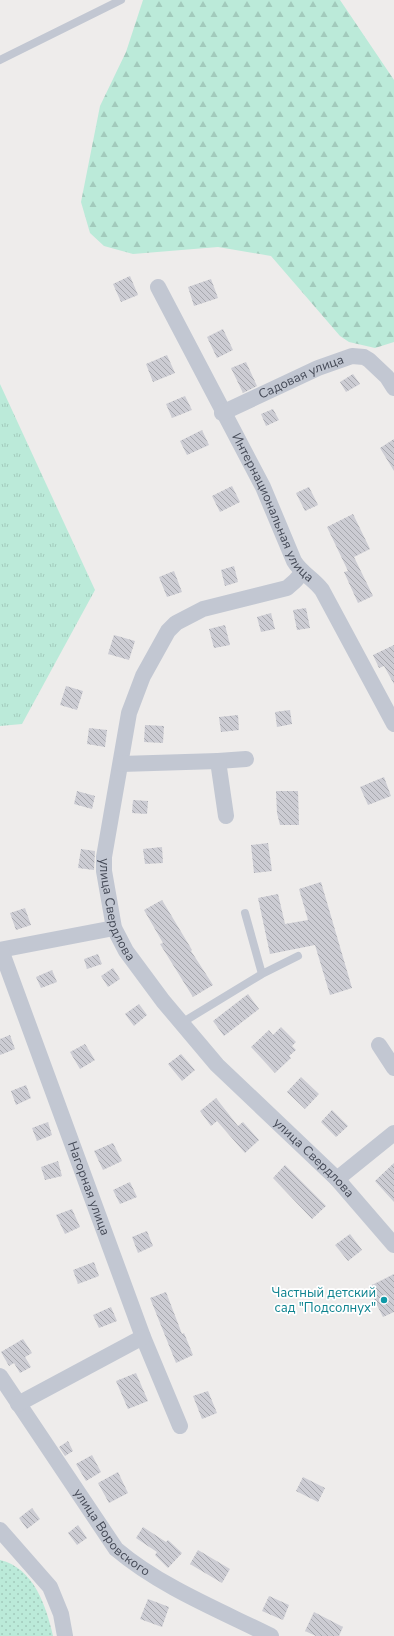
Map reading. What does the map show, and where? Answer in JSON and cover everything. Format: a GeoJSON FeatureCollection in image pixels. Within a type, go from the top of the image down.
{"type":"FeatureCollection","features":[{"type":"Feature","properties":{"kind":"street","name":"Интернациональная улица"},"geometry":{"type":"LineString","coordinates":[[158,287],[222,413],[263,487],[294,561],[322,590],[394,724]]}},
{"type":"Feature","properties":{"kind":"street","name":"Садовая улица"},"geometry":{"type":"LineString","coordinates":[[222,413],[330,363],[352,356],[364,357],[369,360],[387,377],[394,388]]}},
{"type":"Feature","properties":{"kind":"street","name":"улица Свердлова"},"geometry":{"type":"LineString","coordinates":[[303,572],[287,588],[203,609],[176,623],[156,651],[143,676],[129,713],[104,857],[104,871],[114,928],[126,951],[163,1001],[217,1066],[337,1179],[394,1245]]}},
{"type":"Feature","properties":{"kind":"street"},"geometry":{"type":"LineString","coordinates":[[121,764],[246,759]]}},
{"type":"Feature","properties":{"kind":"street"},"geometry":{"type":"LineString","coordinates":[[218,760],[226,816]]}},
{"type":"Feature","properties":{"kind":"street"},"geometry":{"type":"LineString","coordinates":[[1,950],[114,928]]}},
{"type":"Feature","properties":{"kind":"street","name":"Нагорная улица"},"geometry":{"type":"LineString","coordinates":[[1,950],[143,1337],[180,1426]]}},
{"type":"Feature","properties":{"kind":"street"},"geometry":{"type":"LineString","coordinates":[[379,1045],[394,1068]]}},
{"type":"Feature","properties":{"kind":"street"},"geometry":{"type":"LineString","coordinates":[[337,1179],[394,1133]]}},
{"type":"Feature","properties":{"kind":"street"},"geometry":{"type":"LineString","coordinates":[[18,1404],[143,1337]]}},
{"type":"Feature","properties":{"kind":"street","name":"улица Воровского"},"geometry":{"type":"LineString","coordinates":[[0,1376],[116,1549],[129,1560],[163,1581],[271,1636]]}},
{"type":"Feature","properties":{"kind":"street"},"geometry":{"type":"LineString","coordinates":[[0,1530],[50,1587],[61,1614],[65,1636]]}},
{"type":"Feature","properties":{"kind":"lane"},"geometry":{"type":"LineString","coordinates":[[0,60],[121,0]]}},
{"type":"Feature","properties":{"kind":"lane"},"geometry":{"type":"LineString","coordinates":[[245,913],[262,974]]}},
{"type":"Feature","properties":{"kind":"lane"},"geometry":{"type":"LineString","coordinates":[[182,1022],[262,974],[298,956]]}},
{"type":"Feature","properties":{"kind":"green space"},"geometry":{"type":"Polygon","coordinates":[[[143,0],[340,0],[394,80],[394,342],[375,348],[349,342],[340,336],[271,256],[218,247],[133,254],[104,246],[90,233],[81,202],[100,106],[126,52],[143,0]]]}},
{"type":"Feature","properties":{"kind":"green space"},"geometry":{"type":"Polygon","coordinates":[[[0,384],[95,590],[22,724],[0,726],[0,384]]]}},
{"type":"Feature","properties":{"kind":"green space"},"geometry":{"type":"Polygon","coordinates":[[[0,1560],[12,1564],[22,1571],[37,1590],[47,1613],[53,1636],[0,1636],[0,1560]]]}},
{"type":"Feature","properties":{"kind":"building"},"geometry":{"type":"Polygon","coordinates":[[[130,276],[138,295],[121,302],[113,284],[130,276]]]}},
{"type":"Feature","properties":{"kind":"building"},"geometry":{"type":"Polygon","coordinates":[[[211,279],[218,298],[194,306],[188,287],[211,279]]]}},
{"type":"Feature","properties":{"kind":"building"},"geometry":{"type":"Polygon","coordinates":[[[223,329],[233,350],[217,358],[207,337],[223,329]]]}},
{"type":"Feature","properties":{"kind":"building"},"geometry":{"type":"Polygon","coordinates":[[[167,355],[175,373],[153,382],[146,364],[167,355]]]}},
{"type":"Feature","properties":{"kind":"building"},"geometry":{"type":"Polygon","coordinates":[[[246,362],[257,386],[243,393],[231,368],[246,362]]]}},
{"type":"Feature","properties":{"kind":"building"},"geometry":{"type":"Polygon","coordinates":[[[353,374],[360,384],[346,392],[340,382],[353,374]]]}},
{"type":"Feature","properties":{"kind":"building"},"geometry":{"type":"Polygon","coordinates":[[[185,396],[192,410],[172,418],[166,404],[185,396]]]}},
{"type":"Feature","properties":{"kind":"building"},"geometry":{"type":"Polygon","coordinates":[[[273,409],[279,420],[266,426],[261,414],[273,409]]]}},
{"type":"Feature","properties":{"kind":"building"},"geometry":{"type":"Polygon","coordinates":[[[202,430],[209,445],[187,455],[180,441],[202,430]]]}},
{"type":"Feature","properties":{"kind":"building"},"geometry":{"type":"Polygon","coordinates":[[[394,439],[394,471],[380,448],[394,439]]]}},
{"type":"Feature","properties":{"kind":"building"},"geometry":{"type":"Polygon","coordinates":[[[232,486],[240,502],[220,512],[212,496],[232,486]]]}},
{"type":"Feature","properties":{"kind":"building"},"geometry":{"type":"Polygon","coordinates":[[[309,487],[318,505],[305,511],[296,493],[309,487]]]}},
{"type":"Feature","properties":{"kind":"building"},"geometry":{"type":"Polygon","coordinates":[[[353,514],[370,549],[354,557],[373,596],[358,603],[344,572],[348,571],[327,527],[353,514]]]}},
{"type":"Feature","properties":{"kind":"building"},"geometry":{"type":"Polygon","coordinates":[[[234,566],[238,582],[225,586],[221,570],[234,566]]]}},
{"type":"Feature","properties":{"kind":"building"},"geometry":{"type":"Polygon","coordinates":[[[174,571],[182,592],[167,597],[159,577],[174,571]]]}},
{"type":"Feature","properties":{"kind":"building"},"geometry":{"type":"Polygon","coordinates":[[[306,608],[310,628],[297,630],[293,610],[306,608]]]}},
{"type":"Feature","properties":{"kind":"building"},"geometry":{"type":"Polygon","coordinates":[[[271,613],[275,629],[261,632],[257,617],[271,613]]]}},
{"type":"Feature","properties":{"kind":"building"},"geometry":{"type":"Polygon","coordinates":[[[225,625],[230,645],[214,648],[209,629],[225,625]]]}},
{"type":"Feature","properties":{"kind":"building"},"geometry":{"type":"Polygon","coordinates":[[[114,635],[135,641],[129,660],[108,654],[114,635]]]}},
{"type":"Feature","properties":{"kind":"building"},"geometry":{"type":"Polygon","coordinates":[[[394,645],[394,684],[384,666],[379,668],[373,655],[394,645]]]}},
{"type":"Feature","properties":{"kind":"building"},"geometry":{"type":"Polygon","coordinates":[[[66,686],[83,691],[77,710],[60,705],[66,686]]]}},
{"type":"Feature","properties":{"kind":"building"},"geometry":{"type":"Polygon","coordinates":[[[290,710],[292,724],[277,727],[275,712],[290,710]]]}},
{"type":"Feature","properties":{"kind":"building"},"geometry":{"type":"Polygon","coordinates":[[[238,715],[239,730],[221,732],[219,717],[238,715]]]}},
{"type":"Feature","properties":{"kind":"building"},"geometry":{"type":"Polygon","coordinates":[[[145,725],[164,726],[163,743],[144,742],[145,725]]]}},
{"type":"Feature","properties":{"kind":"building"},"geometry":{"type":"Polygon","coordinates":[[[89,728],[107,730],[105,747],[87,744],[89,728]]]}},
{"type":"Feature","properties":{"kind":"building"},"geometry":{"type":"Polygon","coordinates":[[[384,777],[391,796],[368,805],[360,787],[384,777]]]}},
{"type":"Feature","properties":{"kind":"building"},"geometry":{"type":"Polygon","coordinates":[[[77,791],[95,796],[92,809],[74,804],[77,791]]]}},
{"type":"Feature","properties":{"kind":"building"},"geometry":{"type":"Polygon","coordinates":[[[276,791],[298,791],[299,825],[280,825],[277,813],[276,791]]]}},
{"type":"Feature","properties":{"kind":"building"},"geometry":{"type":"Polygon","coordinates":[[[133,800],[148,801],[147,814],[132,813],[133,800]]]}},
{"type":"Feature","properties":{"kind":"building"},"geometry":{"type":"Polygon","coordinates":[[[268,843],[272,871],[254,873],[251,845],[268,843]]]}},
{"type":"Feature","properties":{"kind":"building"},"geometry":{"type":"Polygon","coordinates":[[[162,847],[163,863],[145,864],[143,849],[162,847]]]}},
{"type":"Feature","properties":{"kind":"building"},"geometry":{"type":"Polygon","coordinates":[[[81,849],[95,851],[94,870],[78,868],[81,849]]]}},
{"type":"Feature","properties":{"kind":"building"},"geometry":{"type":"Polygon","coordinates":[[[321,882],[352,988],[330,995],[315,945],[270,954],[258,898],[278,894],[285,924],[308,920],[299,889],[321,882]]]}},
{"type":"Feature","properties":{"kind":"building"},"geometry":{"type":"Polygon","coordinates":[[[162,900],[192,950],[191,951],[213,985],[193,997],[160,944],[163,943],[144,910],[162,900]]]}},
{"type":"Feature","properties":{"kind":"building"},"geometry":{"type":"Polygon","coordinates":[[[25,908],[31,925],[16,930],[10,913],[25,908]]]}},
{"type":"Feature","properties":{"kind":"building"},"geometry":{"type":"Polygon","coordinates":[[[98,954],[102,964],[87,969],[84,959],[98,954]]]}},
{"type":"Feature","properties":{"kind":"building"},"geometry":{"type":"Polygon","coordinates":[[[113,968],[120,979],[108,987],[101,976],[113,968]]]}},
{"type":"Feature","properties":{"kind":"building"},"geometry":{"type":"Polygon","coordinates":[[[52,970],[57,982],[41,988],[36,977],[52,970]]]}},
{"type":"Feature","properties":{"kind":"building"},"geometry":{"type":"Polygon","coordinates":[[[248,994],[259,1009],[224,1036],[213,1021],[248,994]]]}},
{"type":"Feature","properties":{"kind":"building"},"geometry":{"type":"Polygon","coordinates":[[[139,1004],[147,1015],[134,1026],[125,1014],[139,1004]]]}},
{"type":"Feature","properties":{"kind":"building"},"geometry":{"type":"Polygon","coordinates":[[[281,1027],[296,1042],[292,1046],[296,1050],[289,1056],[291,1058],[275,1073],[251,1047],[269,1030],[273,1035],[281,1027]]]}},
{"type":"Feature","properties":{"kind":"building"},"geometry":{"type":"Polygon","coordinates":[[[10,1035],[15,1049],[0,1055],[0,1039],[10,1035]]]}},
{"type":"Feature","properties":{"kind":"building"},"geometry":{"type":"Polygon","coordinates":[[[85,1044],[95,1060],[80,1069],[70,1052],[85,1044]]]}},
{"type":"Feature","properties":{"kind":"building"},"geometry":{"type":"Polygon","coordinates":[[[181,1054],[195,1070],[182,1081],[168,1064],[181,1054]]]}},
{"type":"Feature","properties":{"kind":"building"},"geometry":{"type":"Polygon","coordinates":[[[301,1077],[319,1094],[305,1109],[287,1092],[301,1077]]]}},
{"type":"Feature","properties":{"kind":"building"},"geometry":{"type":"Polygon","coordinates":[[[26,1085],[31,1098],[16,1105],[11,1091],[26,1085]]]}},
{"type":"Feature","properties":{"kind":"building"},"geometry":{"type":"Polygon","coordinates":[[[216,1098],[238,1126],[243,1122],[259,1140],[245,1153],[217,1121],[211,1126],[200,1111],[216,1098]]]}},
{"type":"Feature","properties":{"kind":"building"},"geometry":{"type":"Polygon","coordinates":[[[332,1110],[348,1126],[336,1137],[321,1122],[332,1110]]]}},
{"type":"Feature","properties":{"kind":"building"},"geometry":{"type":"Polygon","coordinates":[[[48,1122],[52,1135],[37,1141],[32,1128],[48,1122]]]}},
{"type":"Feature","properties":{"kind":"building"},"geometry":{"type":"Polygon","coordinates":[[[113,1143],[122,1161],[103,1170],[94,1151],[113,1143]]]}},
{"type":"Feature","properties":{"kind":"building"},"geometry":{"type":"Polygon","coordinates":[[[58,1161],[62,1176],[45,1180],[41,1167],[58,1161]]]}},
{"type":"Feature","properties":{"kind":"building"},"geometry":{"type":"Polygon","coordinates":[[[394,1163],[394,1202],[375,1181],[394,1163]]]}},
{"type":"Feature","properties":{"kind":"building"},"geometry":{"type":"Polygon","coordinates":[[[285,1165],[326,1206],[312,1219],[273,1178],[285,1165]]]}},
{"type":"Feature","properties":{"kind":"building"},"geometry":{"type":"Polygon","coordinates":[[[130,1182],[137,1197],[120,1204],[113,1190],[130,1182]]]}},
{"type":"Feature","properties":{"kind":"building"},"geometry":{"type":"Polygon","coordinates":[[[72,1209],[80,1227],[65,1234],[56,1215],[72,1209]]]}},
{"type":"Feature","properties":{"kind":"building"},"geometry":{"type":"Polygon","coordinates":[[[147,1231],[153,1246],[138,1253],[132,1237],[147,1231]]]}},
{"type":"Feature","properties":{"kind":"building"},"geometry":{"type":"Polygon","coordinates":[[[350,1234],[362,1250],[348,1261],[335,1245],[350,1234]]]}},
{"type":"Feature","properties":{"kind":"building"},"geometry":{"type":"Polygon","coordinates":[[[94,1262],[99,1276],[78,1284],[73,1270],[94,1262]]]}},
{"type":"Feature","properties":{"kind":"building","name":"Частный детский сад \"Подсолнух\""},"geometry":{"type":"Polygon","coordinates":[[[394,1274],[394,1312],[383,1317],[368,1287],[394,1274]]]}},
{"type":"Feature","properties":{"kind":"building"},"geometry":{"type":"Polygon","coordinates":[[[166,1292],[182,1334],[184,1333],[193,1355],[176,1363],[150,1298],[166,1292]]]}},
{"type":"Feature","properties":{"kind":"building"},"geometry":{"type":"Polygon","coordinates":[[[111,1307],[117,1321],[99,1328],[93,1315],[111,1307]]]}},
{"type":"Feature","properties":{"kind":"building"},"geometry":{"type":"Polygon","coordinates":[[[23,1339],[32,1353],[25,1357],[31,1367],[20,1373],[14,1363],[9,1366],[1,1352],[23,1339]]]}},
{"type":"Feature","properties":{"kind":"building"},"geometry":{"type":"Polygon","coordinates":[[[136,1373],[148,1401],[128,1409],[116,1381],[136,1373]]]}},
{"type":"Feature","properties":{"kind":"building"},"geometry":{"type":"Polygon","coordinates":[[[208,1391],[217,1413],[202,1419],[193,1396],[208,1391]]]}},
{"type":"Feature","properties":{"kind":"building"},"geometry":{"type":"Polygon","coordinates":[[[68,1441],[73,1451],[65,1456],[59,1447],[68,1441]]]}},
{"type":"Feature","properties":{"kind":"building"},"geometry":{"type":"Polygon","coordinates":[[[92,1455],[101,1472],[86,1481],[76,1464],[92,1455]]]}},
{"type":"Feature","properties":{"kind":"building"},"geometry":{"type":"Polygon","coordinates":[[[118,1472],[128,1493],[109,1503],[98,1483],[118,1472]]]}},
{"type":"Feature","properties":{"kind":"building"},"geometry":{"type":"Polygon","coordinates":[[[303,1477],[325,1488],[318,1502],[296,1491],[303,1477]]]}},
{"type":"Feature","properties":{"kind":"building"},"geometry":{"type":"Polygon","coordinates":[[[32,1508],[40,1519],[27,1529],[19,1518],[32,1508]]]}},
{"type":"Feature","properties":{"kind":"building"},"geometry":{"type":"Polygon","coordinates":[[[78,1525],[87,1538],[77,1545],[68,1533],[78,1525]]]}},
{"type":"Feature","properties":{"kind":"building"},"geometry":{"type":"Polygon","coordinates":[[[143,1527],[166,1542],[168,1540],[182,1553],[168,1568],[155,1555],[157,1552],[136,1538],[143,1527]]]}},
{"type":"Feature","properties":{"kind":"building"},"geometry":{"type":"Polygon","coordinates":[[[198,1550],[230,1569],[222,1583],[190,1564],[198,1550]]]}},
{"type":"Feature","properties":{"kind":"building"},"geometry":{"type":"Polygon","coordinates":[[[269,1596],[289,1605],[283,1620],[262,1611],[269,1596]]]}},
{"type":"Feature","properties":{"kind":"building"},"geometry":{"type":"Polygon","coordinates":[[[148,1599],[169,1607],[162,1627],[140,1619],[148,1599]]]}},
{"type":"Feature","properties":{"kind":"building"},"geometry":{"type":"Polygon","coordinates":[[[314,1612],[343,1627],[339,1636],[316,1636],[305,1631],[314,1612]]]}},
{"type":"Feature","properties":{"kind":"place","name":"Частный детский сад \"Подсолнух\""},"geometry":{"type":"Point","coordinates":[384,1300]}}]}
